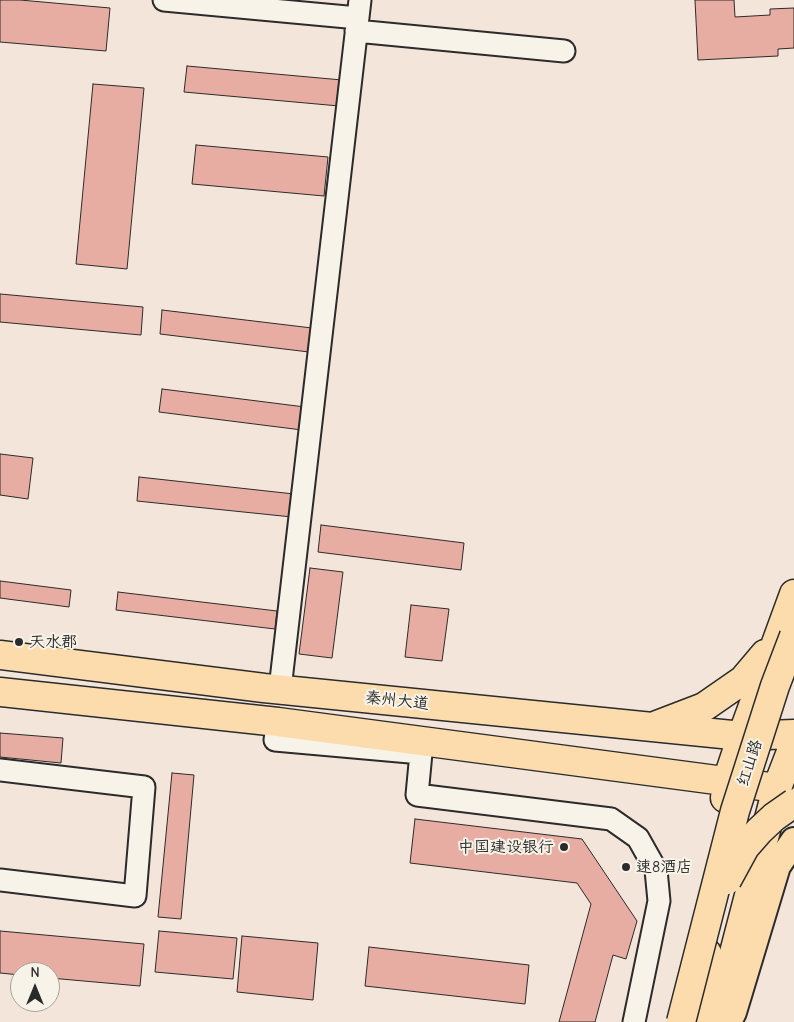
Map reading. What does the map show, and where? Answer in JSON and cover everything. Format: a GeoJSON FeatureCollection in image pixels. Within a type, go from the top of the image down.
{"type":"FeatureCollection","features":[{"type":"Feature","properties":{"kind":"highway"},"geometry":{"type":"LineString","coordinates":[[654,727],[704,707],[743,680],[785,638],[794,594]]}},
{"type":"Feature","properties":{"kind":"highway","name":"红山路"},"geometry":{"type":"LineString","coordinates":[[702,1022],[701,1012],[727,781],[742,736],[785,638]]}},
{"type":"Feature","properties":{"kind":"highway","name":"红山路"},"geometry":{"type":"LineString","coordinates":[[681,1022],[735,811],[776,686],[785,638]]}},
{"type":"Feature","properties":{"kind":"highway","name":"秦州大道"},"geometry":{"type":"LineString","coordinates":[[0,655],[280,689],[742,736],[794,734]]}},
{"type":"Feature","properties":{"kind":"highway"},"geometry":{"type":"LineString","coordinates":[[0,692],[278,722],[727,781],[788,793],[774,817],[745,847],[734,865],[702,938]]}},
{"type":"Feature","properties":{"kind":"highway","name":"红山路"},"geometry":{"type":"LineString","coordinates":[[716,1022],[788,793],[794,744]]}},
{"type":"Feature","properties":{"kind":"main road"},"geometry":{"type":"LineString","coordinates":[[728,1022],[733,1012],[777,866],[794,841]]}},
{"type":"Feature","properties":{"kind":"lane"},"geometry":{"type":"LineString","coordinates":[[164,0],[358,16],[564,51]]}},
{"type":"Feature","properties":{"kind":"lane"},"geometry":{"type":"LineString","coordinates":[[280,689],[358,16]]}},
{"type":"Feature","properties":{"kind":"lane"},"geometry":{"type":"LineString","coordinates":[[278,722],[275,740],[421,753],[417,795],[610,819],[638,838],[656,870],[659,901],[634,1022]]}},
{"type":"Feature","properties":{"kind":"lane"},"geometry":{"type":"LineString","coordinates":[[0,770],[144,787],[135,896],[0,880]]}},
{"type":"Feature","properties":{"kind":"building"},"geometry":{"type":"Polygon","coordinates":[[[0,0],[110,8],[106,51],[0,42],[0,0]]]}},
{"type":"Feature","properties":{"kind":"building"},"geometry":{"type":"Polygon","coordinates":[[[695,0],[734,0],[735,17],[770,15],[770,9],[794,8],[794,48],[778,49],[778,56],[698,60],[695,0]]]}},
{"type":"Feature","properties":{"kind":"building"},"geometry":{"type":"Polygon","coordinates":[[[187,66],[342,80],[339,106],[184,92],[187,66]]]}},
{"type":"Feature","properties":{"kind":"building"},"geometry":{"type":"Polygon","coordinates":[[[93,84],[144,88],[127,269],[76,264],[93,84]]]}},
{"type":"Feature","properties":{"kind":"building"},"geometry":{"type":"Polygon","coordinates":[[[196,145],[328,157],[324,196],[192,184],[196,145]]]}},
{"type":"Feature","properties":{"kind":"building"},"geometry":{"type":"Polygon","coordinates":[[[0,294],[143,307],[141,335],[0,322],[0,294]]]}},
{"type":"Feature","properties":{"kind":"building"},"geometry":{"type":"Polygon","coordinates":[[[162,310],[312,328],[309,352],[160,334],[162,310]]]}},
{"type":"Feature","properties":{"kind":"building"},"geometry":{"type":"Polygon","coordinates":[[[162,389],[305,407],[302,430],[159,412],[162,389]]]}},
{"type":"Feature","properties":{"kind":"building"},"geometry":{"type":"Polygon","coordinates":[[[0,454],[33,458],[28,499],[0,495],[0,454]]]}},
{"type":"Feature","properties":{"kind":"building"},"geometry":{"type":"Polygon","coordinates":[[[139,477],[294,494],[292,517],[137,501],[139,477]]]}},
{"type":"Feature","properties":{"kind":"building"},"geometry":{"type":"Polygon","coordinates":[[[321,525],[464,543],[461,570],[318,552],[321,525]]]}},
{"type":"Feature","properties":{"kind":"building"},"geometry":{"type":"Polygon","coordinates":[[[310,568],[343,572],[332,658],[299,654],[310,568]]]}},
{"type":"Feature","properties":{"kind":"building"},"geometry":{"type":"Polygon","coordinates":[[[0,581],[71,590],[69,607],[0,598],[0,581]]]}},
{"type":"Feature","properties":{"kind":"building"},"geometry":{"type":"Polygon","coordinates":[[[118,592],[277,611],[275,629],[116,610],[118,592]]]}},
{"type":"Feature","properties":{"kind":"building"},"geometry":{"type":"Polygon","coordinates":[[[411,605],[449,609],[442,661],[405,657],[411,605]]]}},
{"type":"Feature","properties":{"kind":"building"},"geometry":{"type":"Polygon","coordinates":[[[0,733],[63,738],[61,763],[0,757],[0,733]]]}},
{"type":"Feature","properties":{"kind":"building"},"geometry":{"type":"Polygon","coordinates":[[[172,773],[194,775],[181,919],[158,917],[172,773]]]}},
{"type":"Feature","properties":{"kind":"building"},"geometry":{"type":"Polygon","coordinates":[[[415,819],[582,839],[637,921],[626,959],[613,955],[595,1022],[559,1022],[591,904],[577,883],[410,863],[415,819]]]}},
{"type":"Feature","properties":{"kind":"building"},"geometry":{"type":"Polygon","coordinates":[[[0,931],[144,944],[140,986],[60,979],[60,962],[10,962],[10,974],[0,973],[0,931]]]}},
{"type":"Feature","properties":{"kind":"building"},"geometry":{"type":"Polygon","coordinates":[[[159,931],[237,938],[233,979],[155,972],[159,931]]]}},
{"type":"Feature","properties":{"kind":"building"},"geometry":{"type":"Polygon","coordinates":[[[242,936],[318,943],[313,1000],[237,992],[242,936]]]}},
{"type":"Feature","properties":{"kind":"building"},"geometry":{"type":"Polygon","coordinates":[[[369,947],[529,965],[525,1004],[365,986],[369,947]]]}},
{"type":"Feature","properties":{"kind":"place","name":"天水郡"},"geometry":{"type":"Point","coordinates":[19,642]}},
{"type":"Feature","properties":{"kind":"place","name":"中国建设银行"},"geometry":{"type":"Point","coordinates":[564,847]}},
{"type":"Feature","properties":{"kind":"place","name":"速8酒店"},"geometry":{"type":"Point","coordinates":[626,867]}}]}
